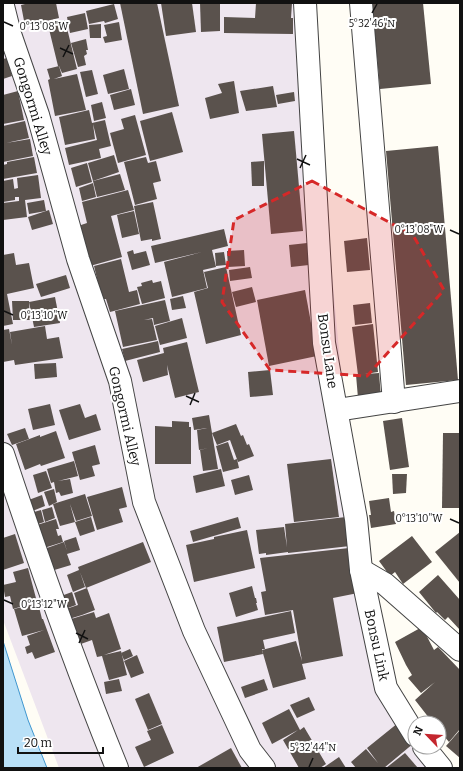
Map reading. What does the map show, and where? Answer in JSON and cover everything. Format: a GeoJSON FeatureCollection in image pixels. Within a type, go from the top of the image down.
{"type":"FeatureCollection","features":[{"type":"Feature","properties":{"kind":"street","name":"Bonsu Lane"},"geometry":{"type":"LineString","coordinates":[[305,3],[324,342],[356,519],[361,570]]}},
{"type":"Feature","properties":{"kind":"street"},"geometry":{"type":"LineString","coordinates":[[361,3],[394,402]]}},
{"type":"Feature","properties":{"kind":"street","name":"Gongormi Alley"},"geometry":{"type":"LineString","coordinates":[[3,6],[10,34],[38,115],[78,259],[120,381],[144,502],[194,631],[250,750],[264,768]]}},
{"type":"Feature","properties":{"kind":"street"},"geometry":{"type":"LineString","coordinates":[[336,410],[460,391]]}},
{"type":"Feature","properties":{"kind":"street"},"geometry":{"type":"LineString","coordinates":[[3,454],[36,555],[84,686],[117,768]]}},
{"type":"Feature","properties":{"kind":"street"},"geometry":{"type":"LineString","coordinates":[[361,570],[385,584],[460,650]]}},
{"type":"Feature","properties":{"kind":"street","name":"Bonsu Link"},"geometry":{"type":"LineString","coordinates":[[361,570],[386,688],[407,722]]}},
{"type":"Feature","properties":{"kind":"street"},"geometry":{"type":"LineString","coordinates":[[430,755],[441,768]]}},
{"type":"Feature","properties":{"kind":"highlighted area"},"geometry":{"type":"Polygon","coordinates":[[[312,181],[413,235],[444,290],[367,376],[270,370],[222,302],[234,220],[312,181]]]}},
{"type":"Feature","properties":{"kind":"shaded area"},"geometry":{"type":"Polygon","coordinates":[[[3,3],[307,3],[355,524],[395,684],[416,715],[407,715],[407,755],[429,755],[451,768],[59,768],[3,620],[3,3]]]}},
{"type":"Feature","properties":{"kind":"water"},"geometry":{"type":"Polygon","coordinates":[[[3,641],[28,720],[47,768],[3,768],[3,641]]]}},
{"type":"Feature","properties":{"kind":"building"},"geometry":{"type":"Polygon","coordinates":[[[24,3],[56,3],[59,18],[25,26],[21,5],[25,4],[24,3]]]}},
{"type":"Feature","properties":{"kind":"building"},"geometry":{"type":"Polygon","coordinates":[[[120,3],[157,3],[179,106],[143,114],[120,3]]]}},
{"type":"Feature","properties":{"kind":"building"},"geometry":{"type":"Polygon","coordinates":[[[161,3],[192,3],[196,32],[166,36],[161,3]]]}},
{"type":"Feature","properties":{"kind":"building"},"geometry":{"type":"Polygon","coordinates":[[[200,3],[220,3],[220,31],[201,32],[200,3]]]}},
{"type":"Feature","properties":{"kind":"building"},"geometry":{"type":"Polygon","coordinates":[[[256,3],[292,3],[291,18],[293,18],[293,34],[224,33],[224,17],[255,18],[256,3]]]}},
{"type":"Feature","properties":{"kind":"building"},"geometry":{"type":"Polygon","coordinates":[[[372,3],[423,3],[431,84],[380,89],[372,3]]]}},
{"type":"Feature","properties":{"kind":"building"},"geometry":{"type":"Polygon","coordinates":[[[114,4],[118,19],[105,23],[104,21],[89,24],[86,11],[114,4]]]}},
{"type":"Feature","properties":{"kind":"building"},"geometry":{"type":"Polygon","coordinates":[[[85,13],[88,29],[70,33],[67,17],[85,13]]]}},
{"type":"Feature","properties":{"kind":"building"},"geometry":{"type":"Polygon","coordinates":[[[65,20],[77,69],[62,73],[48,25],[65,20]]]}},
{"type":"Feature","properties":{"kind":"building"},"geometry":{"type":"Polygon","coordinates":[[[119,22],[122,40],[105,43],[103,37],[107,36],[104,25],[119,22]]]}},
{"type":"Feature","properties":{"kind":"building"},"geometry":{"type":"Polygon","coordinates":[[[101,24],[101,38],[90,38],[89,25],[101,24]]]}},
{"type":"Feature","properties":{"kind":"building"},"geometry":{"type":"Polygon","coordinates":[[[86,39],[88,50],[86,50],[87,54],[84,56],[86,65],[78,67],[71,43],[86,39]]]}},
{"type":"Feature","properties":{"kind":"building"},"geometry":{"type":"Polygon","coordinates":[[[7,58],[12,76],[3,79],[3,59],[7,58]]]}},
{"type":"Feature","properties":{"kind":"building"},"geometry":{"type":"Polygon","coordinates":[[[59,66],[62,76],[54,79],[77,74],[86,110],[55,116],[48,80],[50,79],[47,69],[59,66]]]}},
{"type":"Feature","properties":{"kind":"building"},"geometry":{"type":"Polygon","coordinates":[[[124,69],[129,89],[108,94],[103,75],[124,69]]]}},
{"type":"Feature","properties":{"kind":"building"},"geometry":{"type":"Polygon","coordinates":[[[92,70],[98,94],[86,97],[80,72],[92,70]]]}},
{"type":"Feature","properties":{"kind":"building"},"geometry":{"type":"Polygon","coordinates":[[[234,81],[239,113],[210,119],[205,98],[222,93],[218,84],[234,81]]]}},
{"type":"Feature","properties":{"kind":"building"},"geometry":{"type":"Polygon","coordinates":[[[273,86],[277,107],[246,111],[240,91],[273,86]]]}},
{"type":"Feature","properties":{"kind":"building"},"geometry":{"type":"Polygon","coordinates":[[[131,89],[135,105],[114,110],[110,95],[131,89]]]}},
{"type":"Feature","properties":{"kind":"building"},"geometry":{"type":"Polygon","coordinates":[[[18,91],[24,120],[3,124],[3,95],[18,91]]]}},
{"type":"Feature","properties":{"kind":"building"},"geometry":{"type":"Polygon","coordinates":[[[294,92],[295,101],[278,104],[276,95],[294,92]]]}},
{"type":"Feature","properties":{"kind":"building"},"geometry":{"type":"Polygon","coordinates":[[[102,102],[106,118],[94,121],[91,105],[102,102]]]}},
{"type":"Feature","properties":{"kind":"building"},"geometry":{"type":"Polygon","coordinates":[[[89,110],[92,123],[105,120],[111,146],[99,149],[101,158],[69,165],[65,148],[97,140],[93,124],[95,139],[65,145],[59,117],[89,110]]]}},
{"type":"Feature","properties":{"kind":"building"},"geometry":{"type":"Polygon","coordinates":[[[172,112],[183,152],[150,161],[140,121],[172,112]]]}},
{"type":"Feature","properties":{"kind":"building"},"geometry":{"type":"Polygon","coordinates":[[[135,115],[146,155],[118,163],[110,133],[124,129],[121,119],[135,115]]]}},
{"type":"Feature","properties":{"kind":"building"},"geometry":{"type":"Polygon","coordinates":[[[25,121],[29,138],[6,143],[30,139],[33,156],[3,162],[3,126],[25,121]]]}},
{"type":"Feature","properties":{"kind":"building"},"geometry":{"type":"Polygon","coordinates":[[[294,131],[303,231],[271,234],[262,134],[294,131]]]}},
{"type":"Feature","properties":{"kind":"building"},"geometry":{"type":"Polygon","coordinates":[[[438,146],[458,380],[406,385],[386,151],[438,146]]]}},
{"type":"Feature","properties":{"kind":"building"},"geometry":{"type":"Polygon","coordinates":[[[114,155],[119,172],[93,181],[88,163],[114,155]]]}},
{"type":"Feature","properties":{"kind":"building"},"geometry":{"type":"Polygon","coordinates":[[[34,157],[37,173],[3,179],[3,165],[7,164],[7,162],[34,157]]]}},
{"type":"Feature","properties":{"kind":"building"},"geometry":{"type":"Polygon","coordinates":[[[146,157],[148,163],[156,161],[161,181],[153,183],[157,199],[135,205],[124,162],[146,157]]]}},
{"type":"Feature","properties":{"kind":"building"},"geometry":{"type":"Polygon","coordinates":[[[264,161],[264,186],[252,186],[251,162],[264,161]]]}},
{"type":"Feature","properties":{"kind":"building"},"geometry":{"type":"Polygon","coordinates":[[[87,163],[92,182],[76,187],[71,168],[87,163]]]}},
{"type":"Feature","properties":{"kind":"building"},"geometry":{"type":"Polygon","coordinates":[[[120,174],[125,190],[97,197],[93,181],[120,174]]]}},
{"type":"Feature","properties":{"kind":"building"},"geometry":{"type":"Polygon","coordinates":[[[38,175],[41,198],[25,200],[27,217],[3,220],[3,203],[19,201],[19,197],[15,197],[15,200],[3,202],[3,181],[13,179],[14,189],[18,188],[17,178],[38,175]]]}},
{"type":"Feature","properties":{"kind":"building"},"geometry":{"type":"Polygon","coordinates":[[[93,183],[96,197],[82,201],[79,188],[93,183]]]}},
{"type":"Feature","properties":{"kind":"building"},"geometry":{"type":"Polygon","coordinates":[[[128,190],[134,210],[111,216],[122,257],[90,266],[78,226],[87,223],[82,202],[128,190]]]}},
{"type":"Feature","properties":{"kind":"building"},"geometry":{"type":"Polygon","coordinates":[[[44,200],[46,211],[29,214],[27,203],[44,200]]]}},
{"type":"Feature","properties":{"kind":"building"},"geometry":{"type":"Polygon","coordinates":[[[153,202],[161,239],[141,241],[134,206],[153,202]]]}},
{"type":"Feature","properties":{"kind":"building"},"geometry":{"type":"Polygon","coordinates":[[[49,210],[53,224],[32,230],[28,217],[49,210]]]}},
{"type":"Feature","properties":{"kind":"building"},"geometry":{"type":"Polygon","coordinates":[[[134,211],[139,234],[122,238],[117,215],[134,211]]]}},
{"type":"Feature","properties":{"kind":"building"},"geometry":{"type":"Polygon","coordinates":[[[224,229],[228,246],[212,250],[216,267],[203,270],[207,288],[172,297],[164,262],[202,252],[155,263],[151,246],[224,229]]]}},
{"type":"Feature","properties":{"kind":"building"},"geometry":{"type":"Polygon","coordinates":[[[367,238],[370,270],[347,272],[344,241],[367,238]]]}},
{"type":"Feature","properties":{"kind":"building"},"geometry":{"type":"Polygon","coordinates":[[[316,242],[318,264],[291,267],[289,245],[316,242]]]}},
{"type":"Feature","properties":{"kind":"building"},"geometry":{"type":"Polygon","coordinates":[[[133,250],[134,254],[146,251],[150,265],[132,270],[127,252],[133,250]]]}},
{"type":"Feature","properties":{"kind":"building"},"geometry":{"type":"Polygon","coordinates":[[[244,250],[245,266],[228,267],[227,251],[244,250]]]}},
{"type":"Feature","properties":{"kind":"building"},"geometry":{"type":"Polygon","coordinates":[[[224,252],[226,265],[216,266],[215,253],[224,252]]]}},
{"type":"Feature","properties":{"kind":"building"},"geometry":{"type":"Polygon","coordinates":[[[14,253],[16,265],[29,263],[34,288],[7,294],[13,324],[3,326],[3,255],[14,253]]]}},
{"type":"Feature","properties":{"kind":"building"},"geometry":{"type":"Polygon","coordinates":[[[121,259],[129,292],[137,290],[140,304],[110,312],[106,299],[102,299],[94,266],[121,259]]]}},
{"type":"Feature","properties":{"kind":"building"},"geometry":{"type":"Polygon","coordinates":[[[226,267],[241,335],[206,344],[194,292],[208,288],[204,272],[226,267]]]}},
{"type":"Feature","properties":{"kind":"building"},"geometry":{"type":"Polygon","coordinates":[[[250,267],[252,278],[230,281],[229,270],[250,267]]]}},
{"type":"Feature","properties":{"kind":"building"},"geometry":{"type":"Polygon","coordinates":[[[66,275],[70,288],[41,297],[36,284],[66,275]]]}},
{"type":"Feature","properties":{"kind":"building"},"geometry":{"type":"Polygon","coordinates":[[[152,280],[153,283],[161,281],[165,298],[142,304],[137,287],[142,286],[141,283],[152,280]]]}},
{"type":"Feature","properties":{"kind":"building"},"geometry":{"type":"Polygon","coordinates":[[[252,287],[256,302],[236,307],[232,292],[252,287]]]}},
{"type":"Feature","properties":{"kind":"building"},"geometry":{"type":"Polygon","coordinates":[[[305,290],[317,356],[269,366],[257,300],[305,290]]]}},
{"type":"Feature","properties":{"kind":"building"},"geometry":{"type":"Polygon","coordinates":[[[183,296],[186,308],[172,310],[170,299],[183,296]]]}},
{"type":"Feature","properties":{"kind":"building"},"geometry":{"type":"Polygon","coordinates":[[[55,297],[60,323],[34,327],[29,302],[55,297]]]}},
{"type":"Feature","properties":{"kind":"building"},"geometry":{"type":"Polygon","coordinates":[[[165,300],[170,321],[154,325],[153,318],[144,320],[152,319],[157,340],[123,347],[115,311],[165,300]]]}},
{"type":"Feature","properties":{"kind":"building"},"geometry":{"type":"Polygon","coordinates":[[[12,301],[29,301],[30,320],[13,320],[12,301]]]}},
{"type":"Feature","properties":{"kind":"building"},"geometry":{"type":"Polygon","coordinates":[[[370,303],[372,323],[355,325],[353,305],[370,303]]]}},
{"type":"Feature","properties":{"kind":"building"},"geometry":{"type":"Polygon","coordinates":[[[182,318],[187,338],[160,345],[155,326],[182,318]]]}},
{"type":"Feature","properties":{"kind":"building"},"geometry":{"type":"Polygon","coordinates":[[[373,324],[378,372],[365,374],[379,373],[381,397],[358,398],[356,375],[358,375],[352,327],[373,324]]]}},
{"type":"Feature","properties":{"kind":"building"},"geometry":{"type":"Polygon","coordinates":[[[45,326],[47,339],[59,337],[63,358],[15,365],[14,360],[3,362],[3,330],[9,329],[12,345],[10,332],[45,326]]]}},
{"type":"Feature","properties":{"kind":"building"},"geometry":{"type":"Polygon","coordinates":[[[158,341],[160,352],[125,361],[122,349],[158,341]]]}},
{"type":"Feature","properties":{"kind":"building"},"geometry":{"type":"Polygon","coordinates":[[[187,342],[199,392],[175,398],[167,365],[168,375],[143,382],[137,360],[164,353],[163,348],[187,342]]]}},
{"type":"Feature","properties":{"kind":"building"},"geometry":{"type":"Polygon","coordinates":[[[56,363],[57,377],[35,379],[34,364],[56,363]]]}},
{"type":"Feature","properties":{"kind":"building"},"geometry":{"type":"Polygon","coordinates":[[[270,370],[273,395],[250,397],[248,372],[270,370]]]}},
{"type":"Feature","properties":{"kind":"building"},"geometry":{"type":"Polygon","coordinates":[[[50,404],[55,425],[33,430],[28,409],[50,404]]]}},
{"type":"Feature","properties":{"kind":"building"},"geometry":{"type":"Polygon","coordinates":[[[80,404],[85,418],[96,414],[101,430],[69,440],[59,410],[80,404]]]}},
{"type":"Feature","properties":{"kind":"building"},"geometry":{"type":"Polygon","coordinates":[[[209,415],[218,469],[203,471],[200,450],[208,448],[199,450],[197,430],[207,428],[194,430],[192,418],[209,415]]]}},
{"type":"Feature","properties":{"kind":"building"},"geometry":{"type":"Polygon","coordinates":[[[402,418],[409,467],[390,470],[383,421],[402,418]]]}},
{"type":"Feature","properties":{"kind":"building"},"geometry":{"type":"Polygon","coordinates":[[[172,421],[189,422],[189,427],[191,427],[191,464],[155,464],[155,426],[172,427],[172,421]]]}},
{"type":"Feature","properties":{"kind":"building"},"geometry":{"type":"Polygon","coordinates":[[[236,424],[241,436],[243,435],[247,445],[249,444],[254,456],[238,462],[230,440],[217,445],[212,433],[236,424]]]}},
{"type":"Feature","properties":{"kind":"building"},"geometry":{"type":"Polygon","coordinates":[[[25,428],[29,439],[12,445],[7,434],[25,428]]]}},
{"type":"Feature","properties":{"kind":"building"},"geometry":{"type":"Polygon","coordinates":[[[56,431],[65,458],[41,466],[40,464],[25,470],[16,444],[56,431]]]}},
{"type":"Feature","properties":{"kind":"building"},"geometry":{"type":"Polygon","coordinates":[[[443,433],[460,433],[460,508],[442,508],[443,433]]]}},
{"type":"Feature","properties":{"kind":"building"},"geometry":{"type":"Polygon","coordinates":[[[228,442],[234,460],[237,459],[239,468],[223,472],[216,446],[228,442]]]}},
{"type":"Feature","properties":{"kind":"building"},"geometry":{"type":"Polygon","coordinates":[[[95,445],[100,464],[92,466],[95,476],[80,480],[72,452],[95,445]]]}},
{"type":"Feature","properties":{"kind":"building"},"geometry":{"type":"Polygon","coordinates":[[[331,459],[339,517],[294,522],[287,464],[331,459]]]}},
{"type":"Feature","properties":{"kind":"building"},"geometry":{"type":"Polygon","coordinates":[[[74,461],[78,476],[58,481],[70,479],[73,493],[61,496],[59,492],[56,493],[54,482],[51,483],[47,469],[74,461]]]}},
{"type":"Feature","properties":{"kind":"building"},"geometry":{"type":"Polygon","coordinates":[[[221,469],[225,486],[196,493],[193,476],[221,469]]]}},
{"type":"Feature","properties":{"kind":"building"},"geometry":{"type":"Polygon","coordinates":[[[46,471],[52,488],[38,493],[33,475],[46,471]]]}},
{"type":"Feature","properties":{"kind":"building"},"geometry":{"type":"Polygon","coordinates":[[[392,474],[407,474],[406,493],[393,494],[392,474]]]}},
{"type":"Feature","properties":{"kind":"building"},"geometry":{"type":"Polygon","coordinates":[[[249,475],[253,490],[235,495],[231,480],[249,475]]]}},
{"type":"Feature","properties":{"kind":"building"},"geometry":{"type":"Polygon","coordinates":[[[122,487],[127,507],[119,509],[123,522],[97,530],[87,497],[122,487]]]}},
{"type":"Feature","properties":{"kind":"building"},"geometry":{"type":"Polygon","coordinates":[[[54,489],[57,502],[49,506],[44,492],[54,489]]]}},
{"type":"Feature","properties":{"kind":"building"},"geometry":{"type":"Polygon","coordinates":[[[85,494],[92,516],[76,521],[70,504],[75,522],[60,526],[53,504],[85,494]]]}},
{"type":"Feature","properties":{"kind":"building"},"geometry":{"type":"Polygon","coordinates":[[[42,495],[45,506],[30,512],[26,501],[42,495]]]}},
{"type":"Feature","properties":{"kind":"building"},"geometry":{"type":"Polygon","coordinates":[[[389,498],[391,512],[394,511],[396,524],[371,528],[369,501],[389,498]]]}},
{"type":"Feature","properties":{"kind":"building"},"geometry":{"type":"Polygon","coordinates":[[[52,507],[55,518],[45,522],[42,510],[52,507]]]}},
{"type":"Feature","properties":{"kind":"building"},"geometry":{"type":"Polygon","coordinates":[[[41,510],[44,522],[38,524],[34,512],[41,510]]]}},
{"type":"Feature","properties":{"kind":"building"},"geometry":{"type":"Polygon","coordinates":[[[91,517],[95,531],[80,536],[75,522],[91,517]]]}},
{"type":"Feature","properties":{"kind":"building"},"geometry":{"type":"Polygon","coordinates":[[[238,517],[241,528],[193,542],[190,531],[238,517]]]}},
{"type":"Feature","properties":{"kind":"building"},"geometry":{"type":"Polygon","coordinates":[[[346,517],[350,546],[266,555],[266,553],[259,554],[256,530],[284,527],[287,547],[285,524],[346,517]]]}},
{"type":"Feature","properties":{"kind":"building"},"geometry":{"type":"Polygon","coordinates":[[[56,519],[59,529],[56,529],[58,536],[61,535],[63,542],[44,548],[37,525],[56,519]]]}},
{"type":"Feature","properties":{"kind":"building"},"geometry":{"type":"Polygon","coordinates":[[[247,530],[255,568],[194,582],[186,545],[247,530]]]}},
{"type":"Feature","properties":{"kind":"building"},"geometry":{"type":"Polygon","coordinates":[[[460,532],[460,583],[435,552],[460,532]]]}},
{"type":"Feature","properties":{"kind":"building"},"geometry":{"type":"Polygon","coordinates":[[[15,534],[24,563],[3,570],[3,538],[15,534]]]}},
{"type":"Feature","properties":{"kind":"building"},"geometry":{"type":"Polygon","coordinates":[[[412,536],[432,562],[403,584],[395,572],[390,576],[379,561],[412,536]]]}},
{"type":"Feature","properties":{"kind":"building"},"geometry":{"type":"Polygon","coordinates":[[[76,537],[80,550],[67,554],[71,565],[51,571],[44,549],[64,542],[67,551],[64,541],[76,537]]]}},
{"type":"Feature","properties":{"kind":"building"},"geometry":{"type":"Polygon","coordinates":[[[143,542],[151,562],[86,588],[80,572],[85,587],[73,592],[67,575],[79,570],[78,567],[143,542]]]}},
{"type":"Feature","properties":{"kind":"building"},"geometry":{"type":"Polygon","coordinates":[[[349,548],[358,593],[333,598],[343,656],[302,664],[306,679],[273,688],[262,650],[296,641],[302,661],[293,610],[265,615],[261,592],[266,591],[260,558],[349,548]]]}},
{"type":"Feature","properties":{"kind":"building"},"geometry":{"type":"Polygon","coordinates":[[[28,568],[37,602],[13,609],[10,596],[5,597],[3,585],[16,582],[13,572],[28,568]]]}},
{"type":"Feature","properties":{"kind":"building"},"geometry":{"type":"Polygon","coordinates":[[[438,575],[460,600],[460,630],[448,617],[445,620],[437,612],[436,613],[419,592],[438,575]]]}},
{"type":"Feature","properties":{"kind":"building"},"geometry":{"type":"Polygon","coordinates":[[[252,586],[258,610],[236,617],[229,593],[252,586]]]}},
{"type":"Feature","properties":{"kind":"building"},"geometry":{"type":"Polygon","coordinates":[[[87,588],[95,610],[69,619],[66,609],[78,605],[74,593],[87,588]]]}},
{"type":"Feature","properties":{"kind":"building"},"geometry":{"type":"Polygon","coordinates":[[[72,592],[76,605],[65,609],[61,596],[72,592]]]}},
{"type":"Feature","properties":{"kind":"building"},"geometry":{"type":"Polygon","coordinates":[[[38,603],[42,619],[55,652],[35,659],[32,652],[27,654],[25,647],[30,645],[27,636],[44,630],[22,636],[14,609],[38,603]]]}},
{"type":"Feature","properties":{"kind":"building"},"geometry":{"type":"Polygon","coordinates":[[[291,611],[295,633],[263,640],[265,649],[262,649],[263,654],[224,662],[217,627],[291,611]]]}},
{"type":"Feature","properties":{"kind":"building"},"geometry":{"type":"Polygon","coordinates":[[[94,612],[96,618],[109,613],[121,649],[104,655],[121,651],[127,675],[109,680],[102,656],[97,657],[92,640],[78,645],[68,620],[94,612]]]}},
{"type":"Feature","properties":{"kind":"building"},"geometry":{"type":"Polygon","coordinates":[[[422,627],[434,650],[438,647],[460,670],[460,729],[449,742],[447,740],[447,715],[427,715],[415,700],[435,682],[421,693],[408,678],[412,675],[395,642],[422,627]]]}},
{"type":"Feature","properties":{"kind":"building"},"geometry":{"type":"Polygon","coordinates":[[[130,649],[133,656],[124,660],[121,653],[130,649]]]}},
{"type":"Feature","properties":{"kind":"building"},"geometry":{"type":"Polygon","coordinates":[[[137,655],[144,673],[131,678],[124,661],[137,655]]]}},
{"type":"Feature","properties":{"kind":"building"},"geometry":{"type":"Polygon","coordinates":[[[119,679],[122,691],[106,694],[104,682],[119,679]]]}},
{"type":"Feature","properties":{"kind":"building"},"geometry":{"type":"Polygon","coordinates":[[[264,679],[268,690],[245,698],[241,687],[264,679]]]}},
{"type":"Feature","properties":{"kind":"building"},"geometry":{"type":"Polygon","coordinates":[[[149,693],[162,724],[148,730],[135,699],[149,693]]]}},
{"type":"Feature","properties":{"kind":"building"},"geometry":{"type":"Polygon","coordinates":[[[309,697],[315,710],[297,718],[290,705],[309,697]]]}},
{"type":"Feature","properties":{"kind":"building"},"geometry":{"type":"Polygon","coordinates":[[[289,709],[300,730],[304,727],[326,764],[320,768],[299,768],[283,740],[298,730],[272,744],[262,723],[289,709]]]}},
{"type":"Feature","properties":{"kind":"building"},"geometry":{"type":"Polygon","coordinates":[[[398,723],[407,734],[407,749],[384,768],[356,768],[351,762],[366,749],[378,763],[367,748],[398,723]]]}},
{"type":"Feature","properties":{"kind":"building"},"geometry":{"type":"Polygon","coordinates":[[[162,725],[174,753],[144,767],[135,747],[151,740],[147,731],[162,725]]]}},
{"type":"Feature","properties":{"kind":"building"},"geometry":{"type":"Polygon","coordinates":[[[460,730],[460,758],[447,747],[447,745],[460,730]]]}},
{"type":"Feature","properties":{"kind":"building"},"geometry":{"type":"Polygon","coordinates":[[[231,748],[242,768],[196,768],[231,748]]]}},
{"type":"Feature","properties":{"kind":"building"},"geometry":{"type":"Polygon","coordinates":[[[405,753],[418,768],[386,768],[405,753]]]}},
{"type":"Feature","properties":{"kind":"building"},"geometry":{"type":"Polygon","coordinates":[[[339,757],[346,768],[323,768],[339,757]]]}}]}
